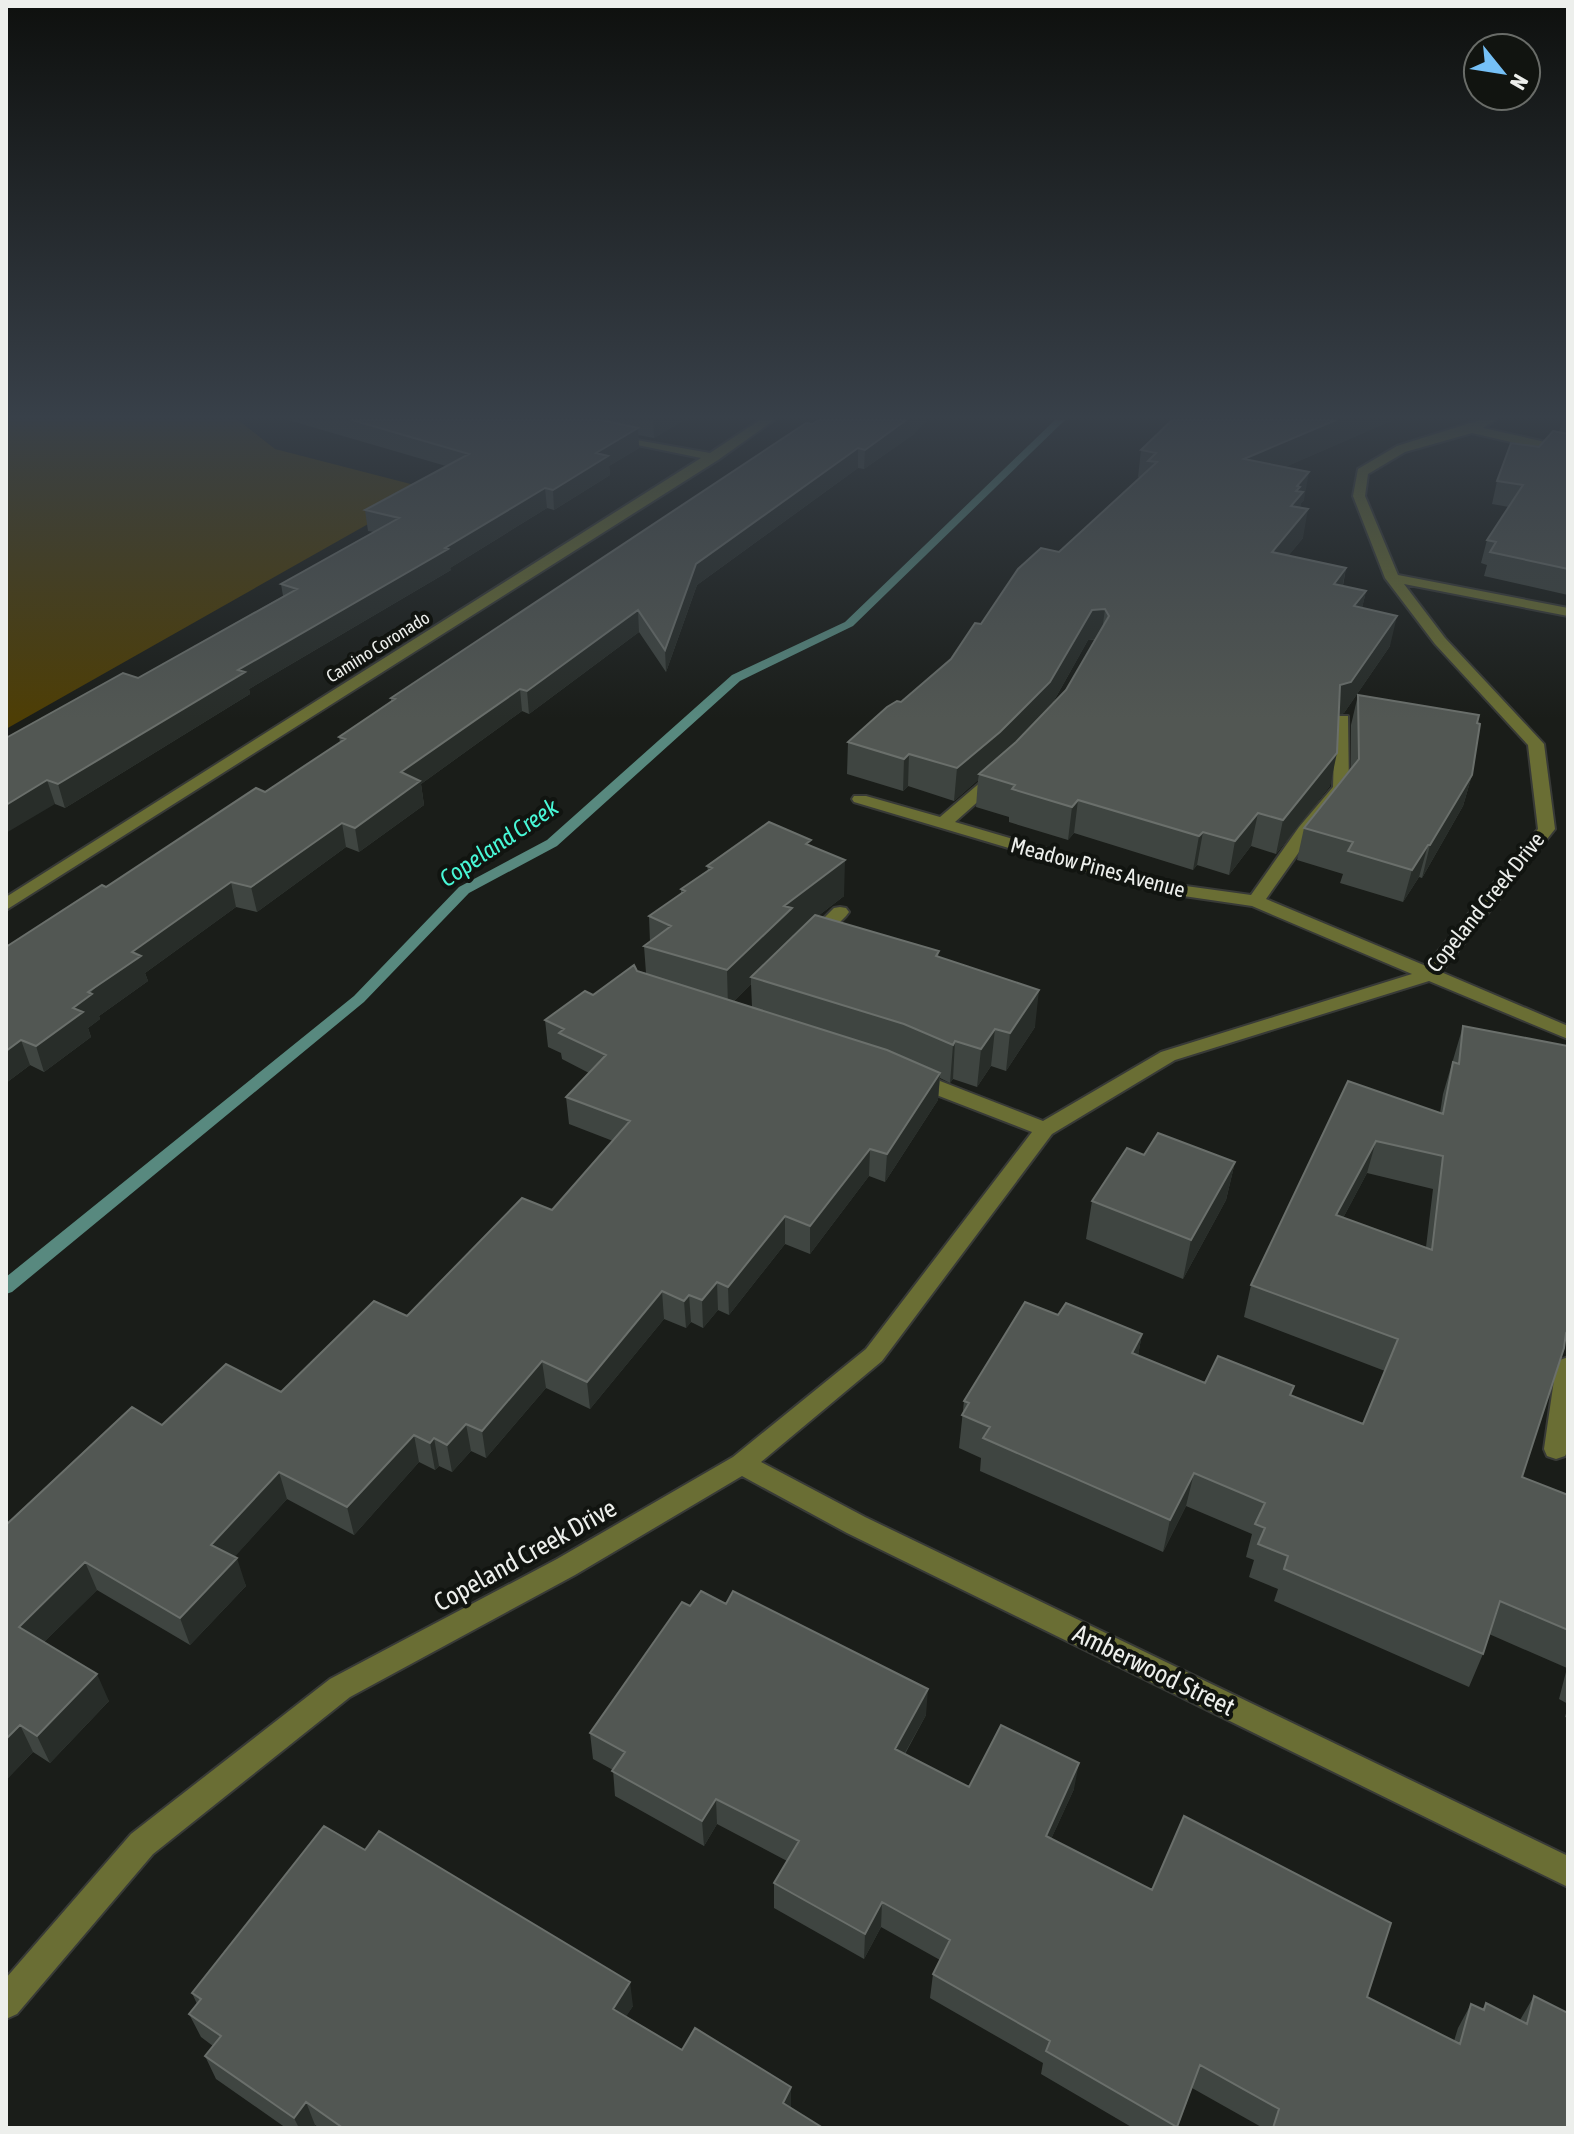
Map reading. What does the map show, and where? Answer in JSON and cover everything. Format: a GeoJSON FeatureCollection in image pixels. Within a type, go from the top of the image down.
{"type":"FeatureCollection","features":[{"type":"Feature","properties":{"kind":"street","name":"Camino Coronado"},"geometry":{"type":"LineString","coordinates":[[6,905],[615,520]]}},
{"type":"Feature","properties":{"kind":"street","name":"Copeland Creek Drive"},"geometry":{"type":"LineString","coordinates":[[6,2003],[142,1844],[340,1688],[566,1567],[742,1464],[874,1355],[1045,1129],[1168,1056],[1429,975],[1547,829],[1536,744],[1440,641],[1392,578],[1368,520]]}},
{"type":"Feature","properties":{"kind":"street"},"geometry":{"type":"LineString","coordinates":[[1392,578],[1568,612]]}},
{"type":"Feature","properties":{"kind":"street"},"geometry":{"type":"LineString","coordinates":[[1256,901],[1305,831],[1341,788],[1343,719]]}},
{"type":"Feature","properties":{"kind":"street"},"geometry":{"type":"LineString","coordinates":[[942,824],[1005,769]]}},
{"type":"Feature","properties":{"kind":"street","name":"Meadow Pines Avenue"},"geometry":{"type":"LineString","coordinates":[[860,799],[1162,888],[1256,901],[1568,1033]]}},
{"type":"Feature","properties":{"kind":"street"},"geometry":{"type":"LineString","coordinates":[[797,954],[840,912]]}},
{"type":"Feature","properties":{"kind":"street"},"geometry":{"type":"LineString","coordinates":[[894,1069],[968,1102],[1045,1129]]}},
{"type":"Feature","properties":{"kind":"street"},"geometry":{"type":"LineString","coordinates":[[1556,1449],[1568,1366]]}},
{"type":"Feature","properties":{"kind":"street","name":"Amberwood Street"},"geometry":{"type":"LineString","coordinates":[[742,1464],[856,1525],[1568,1872]]}},
{"type":"Feature","properties":{"kind":"shaded area"},"geometry":{"type":"Polygon","coordinates":[[[6,520],[376,520],[6,729],[6,520]]]}},
{"type":"Feature","properties":{"kind":"building"},"geometry":{"type":"Polygon","coordinates":[[[396,520],[492,520],[445,548],[448,549],[238,670],[245,672],[58,784],[47,780],[6,805],[6,738],[123,673],[138,678],[297,589],[281,584],[396,520]]]}},
{"type":"Feature","properties":{"kind":"building"},"geometry":{"type":"Polygon","coordinates":[[[660,520],[758,520],[696,564],[665,650],[638,610],[527,691],[520,689],[401,772],[420,781],[355,828],[342,823],[251,887],[231,882],[132,952],[141,956],[88,992],[92,994],[73,1008],[83,1012],[36,1046],[21,1040],[6,1051],[6,947],[102,885],[106,887],[256,788],[265,792],[345,739],[339,737],[395,699],[391,698],[660,520]]]}},
{"type":"Feature","properties":{"kind":"building"},"geometry":{"type":"Polygon","coordinates":[[[1094,520],[1299,520],[1272,552],[1346,568],[1334,584],[1366,591],[1354,606],[1397,616],[1351,682],[1340,685],[1337,753],[1283,820],[1258,813],[1235,841],[1203,832],[1199,836],[1078,800],[1072,807],[1012,789],[1015,785],[979,774],[1016,742],[1066,690],[1109,616],[1105,609],[1092,610],[1050,682],[1000,732],[957,768],[909,754],[904,759],[848,742],[887,707],[901,702],[951,659],[975,623],[981,624],[1018,569],[1041,548],[1059,552],[1094,520]]]}},
{"type":"Feature","properties":{"kind":"building"},"geometry":{"type":"Polygon","coordinates":[[[1500,520],[1568,520],[1568,569],[1490,552],[1496,542],[1487,540],[1500,520]]]}},
{"type":"Feature","properties":{"kind":"building"},"geometry":{"type":"Polygon","coordinates":[[[1358,695],[1479,715],[1472,775],[1412,870],[1348,851],[1353,842],[1304,828],[1359,759],[1358,695]]]}},
{"type":"Feature","properties":{"kind":"building"},"geometry":{"type":"Polygon","coordinates":[[[769,822],[811,840],[806,844],[845,860],[784,906],[792,908],[727,970],[644,946],[671,926],[649,916],[712,868],[707,866],[769,822]]]}},
{"type":"Feature","properties":{"kind":"building"},"geometry":{"type":"Polygon","coordinates":[[[815,915],[939,951],[936,956],[1039,990],[1010,1033],[995,1029],[981,1049],[955,1041],[953,1045],[904,1024],[751,977],[815,915]]]}},
{"type":"Feature","properties":{"kind":"building"},"geometry":{"type":"Polygon","coordinates":[[[634,965],[637,971],[887,1050],[940,1073],[887,1154],[870,1149],[810,1226],[785,1216],[728,1287],[717,1282],[702,1300],[689,1295],[684,1301],[662,1291],[587,1382],[542,1361],[482,1431],[466,1424],[447,1445],[434,1438],[430,1443],[414,1435],[347,1507],[279,1472],[211,1545],[237,1558],[180,1618],[85,1562],[19,1627],[97,1674],[37,1736],[20,1725],[6,1739],[6,1525],[132,1407],[162,1425],[226,1364],[281,1392],[374,1301],[407,1316],[522,1198],[552,1210],[630,1121],[566,1097],[606,1055],[559,1033],[564,1029],[545,1020],[585,991],[593,995],[634,965]]]}},
{"type":"Feature","properties":{"kind":"building"},"geometry":{"type":"Polygon","coordinates":[[[1463,1026],[1568,1046],[1568,1330],[1522,1477],[1568,1495],[1568,1630],[1500,1601],[1483,1654],[1284,1569],[1288,1556],[1258,1544],[1265,1528],[1255,1524],[1265,1503],[1194,1473],[1170,1520],[983,1438],[990,1427],[962,1415],[969,1403],[964,1401],[1025,1302],[1058,1315],[1066,1303],[1142,1334],[1132,1353],[1205,1383],[1218,1356],[1294,1386],[1290,1395],[1363,1424],[1398,1339],[1251,1285],[1348,1081],[1443,1114],[1453,1062],[1459,1064],[1463,1026]],[[1376,1141],[1336,1215],[1432,1250],[1443,1156],[1376,1141]]]}},
{"type":"Feature","properties":{"kind":"building"},"geometry":{"type":"Polygon","coordinates":[[[1158,1133],[1235,1162],[1191,1240],[1092,1201],[1127,1148],[1144,1155],[1158,1133]]]}},
{"type":"Feature","properties":{"kind":"building"},"geometry":{"type":"Polygon","coordinates":[[[701,1591],[726,1604],[733,1591],[928,1689],[895,1749],[969,1787],[1001,1725],[1079,1763],[1046,1836],[1152,1890],[1184,1816],[1391,1923],[1367,1997],[1460,2044],[1471,2004],[1484,2010],[1486,2003],[1527,2024],[1534,1996],[1568,2013],[1568,2128],[1273,2128],[1279,2109],[1200,2065],[1177,2127],[1046,2051],[1050,2041],[933,1974],[950,1940],[882,1902],[865,1934],[774,1883],[799,1841],[716,1799],[702,1821],[612,1771],[625,1752],[590,1733],[682,1602],[690,1606],[701,1591]]]}},
{"type":"Feature","properties":{"kind":"building"},"geometry":{"type":"Polygon","coordinates":[[[324,1826],[365,1850],[379,1831],[630,1982],[613,2009],[682,2050],[695,2028],[791,2087],[783,2103],[823,2128],[343,2128],[306,2102],[294,2118],[205,2056],[221,2036],[189,2014],[201,1999],[192,1993],[324,1826]]]}},
{"type":"Feature","properties":{"kind":"waterway","name":"Copeland Creek"},"geometry":{"type":"LineString","coordinates":[[6,1287],[359,999],[464,890],[552,843],[736,678],[849,624],[958,520]]}}]}
